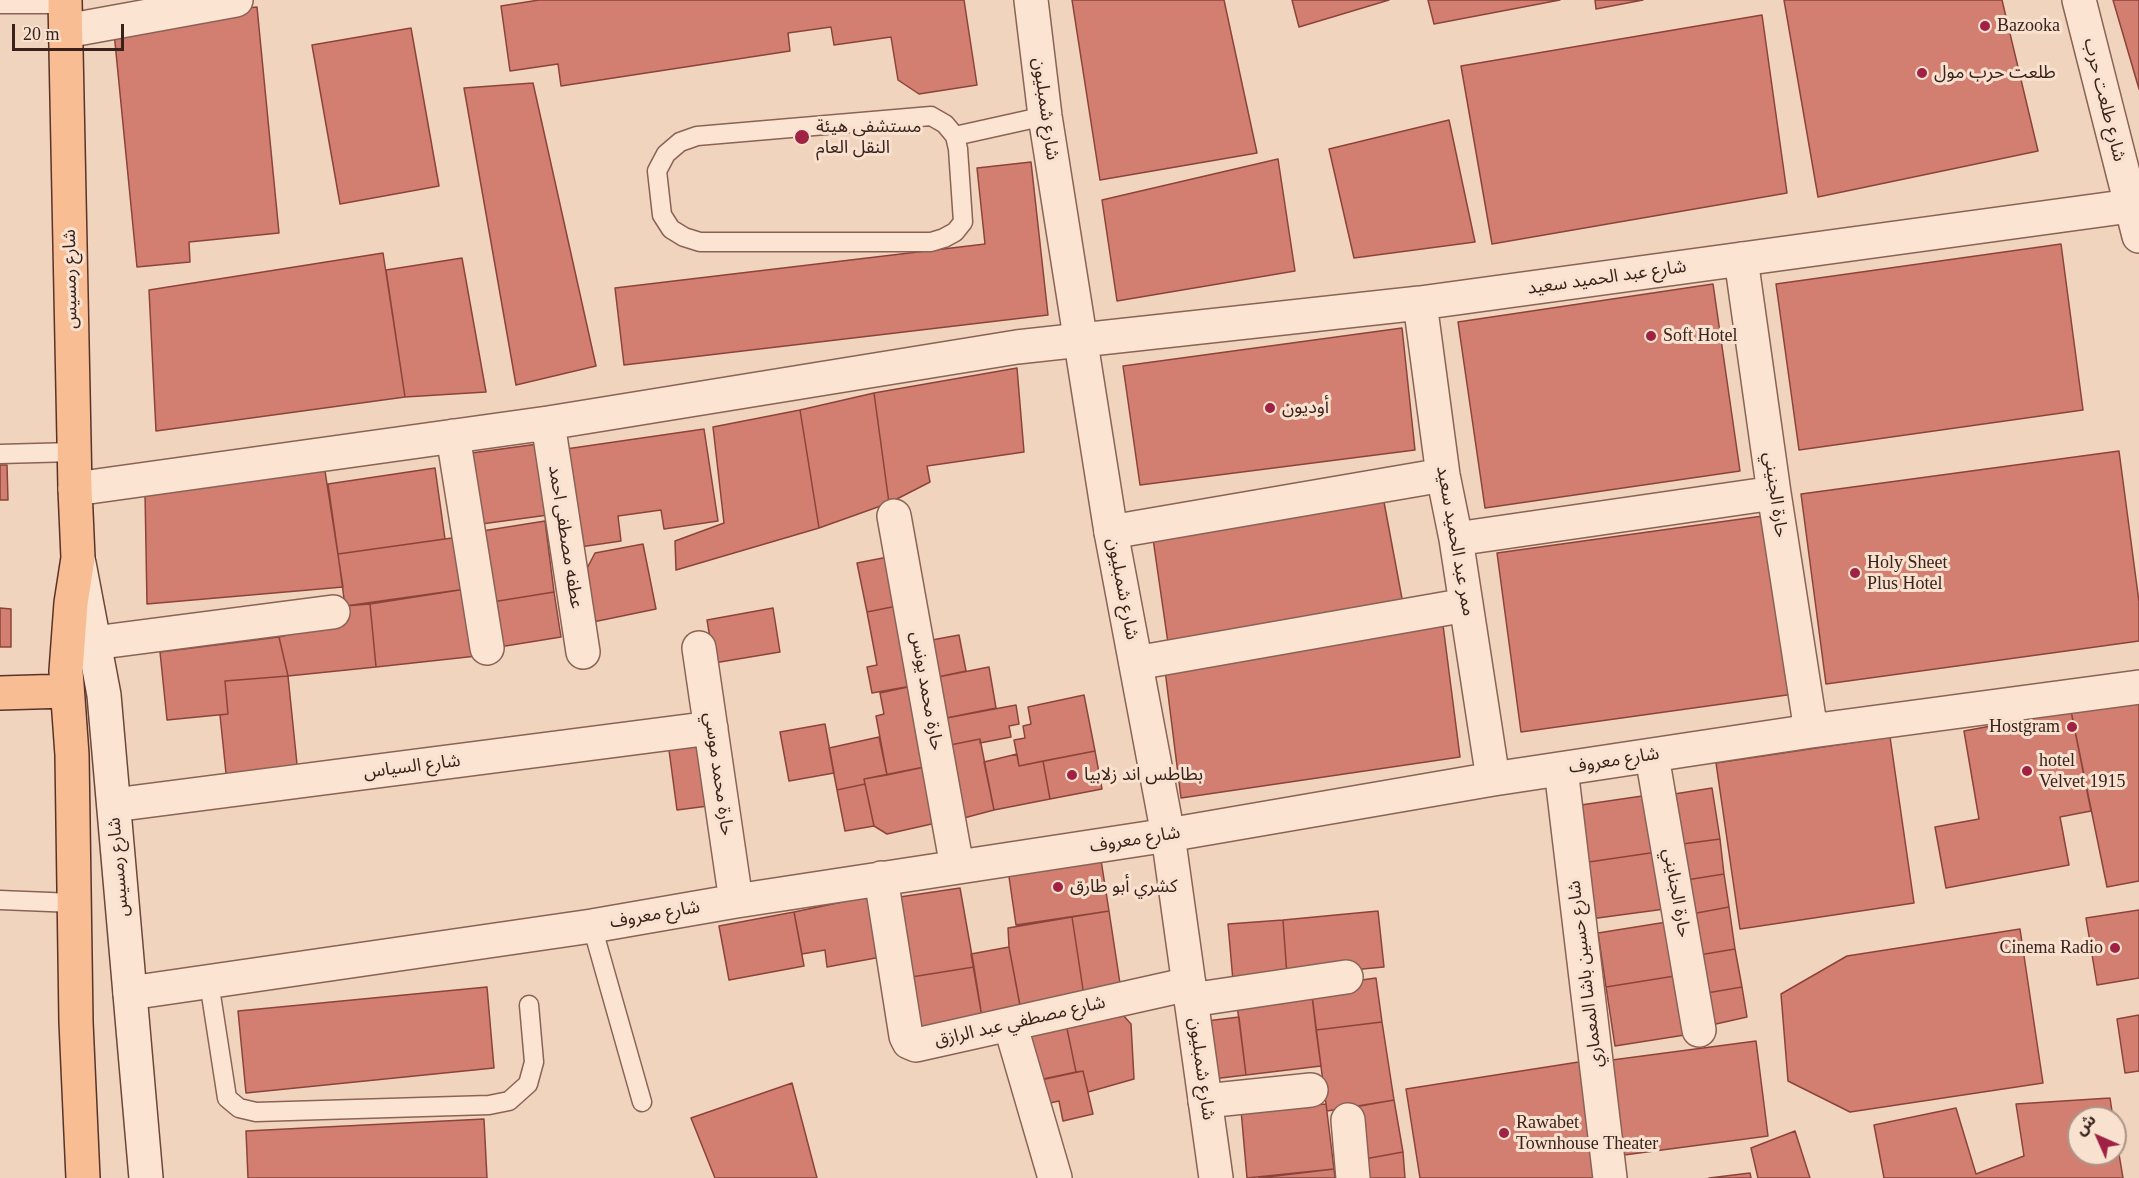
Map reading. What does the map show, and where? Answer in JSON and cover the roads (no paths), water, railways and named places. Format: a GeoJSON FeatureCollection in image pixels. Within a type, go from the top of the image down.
{"type":"FeatureCollection","features":[{"type":"Feature","properties":{"kind":"main road","name":"شارع رمسيس"},"geometry":{"type":"LineString","coordinates":[[65,12],[78,558],[71,603],[66,671],[72,755],[76,1022],[83,1178]]}},
{"type":"Feature","properties":{"kind":"main road"},"geometry":{"type":"LineString","coordinates":[[0,693],[67,691]]}},
{"type":"Feature","properties":{"kind":"street"},"geometry":{"type":"LineString","coordinates":[[65,12],[236,0]]}},
{"type":"Feature","properties":{"kind":"street","name":"شارع شمبليون"},"geometry":{"type":"LineString","coordinates":[[1031,0],[1045,117],[1111,532],[1168,835],[1216,1178]]}},
{"type":"Feature","properties":{"kind":"street","name":"شارع طلعت حرب"},"geometry":{"type":"LineString","coordinates":[[2079,0],[2135,221]]}},
{"type":"Feature","properties":{"kind":"street","name":"شارع عبد الحميد سعيد"},"geometry":{"type":"LineString","coordinates":[[75,489],[548,423],[1017,347],[1420,303],[1741,259],[2135,221]]}},
{"type":"Feature","properties":{"kind":"street","name":"حارة الجنيني"},"geometry":{"type":"LineString","coordinates":[[1741,259],[1811,731]]}},
{"type":"Feature","properties":{"kind":"street","name":"ممر عبد الحميد سعيد"},"geometry":{"type":"LineString","coordinates":[[1420,303],[1443,476],[1456,539],[1493,779]]}},
{"type":"Feature","properties":{"kind":"street","name":"عطفه مصطفى احمد"},"geometry":{"type":"LineString","coordinates":[[548,423],[583,652]]}},
{"type":"Feature","properties":{"kind":"street"},"geometry":{"type":"LineString","coordinates":[[453,436],[488,648]]}},
{"type":"Feature","properties":{"kind":"street"},"geometry":{"type":"LineString","coordinates":[[1111,532],[1443,476]]}},
{"type":"Feature","properties":{"kind":"street"},"geometry":{"type":"LineString","coordinates":[[1456,539],[1774,493]]}},
{"type":"Feature","properties":{"kind":"street","name":"حارة محمد يونس"},"geometry":{"type":"LineString","coordinates":[[894,516],[957,867]]}},
{"type":"Feature","properties":{"kind":"street","name":"شارع رمسيس"},"geometry":{"type":"LineString","coordinates":[[78,558],[104,695],[146,1178]]}},
{"type":"Feature","properties":{"kind":"street"},"geometry":{"type":"LineString","coordinates":[[1136,663],[1466,605]]}},
{"type":"Feature","properties":{"kind":"street"},"geometry":{"type":"LineString","coordinates":[[94,643],[333,612]]}},
{"type":"Feature","properties":{"kind":"street","name":"حارة محمد موسي"},"geometry":{"type":"LineString","coordinates":[[699,648],[736,901]]}},
{"type":"Feature","properties":{"kind":"street","name":"شارع معروف"},"geometry":{"type":"LineString","coordinates":[[130,993],[592,926],[881,878],[1168,835],[1493,779],[1811,731],[2139,687]]}},
{"type":"Feature","properties":{"kind":"street","name":"شارع السياس"},"geometry":{"type":"LineString","coordinates":[[114,805],[711,728]]}},
{"type":"Feature","properties":{"kind":"street","name":"حارة الجنايني"},"geometry":{"type":"LineString","coordinates":[[1652,756],[1699,1030]]}},
{"type":"Feature","properties":{"kind":"street","name":"شارع حسين باشا المعماري"},"geometry":{"type":"LineString","coordinates":[[1562,769],[1610,1178]]}},
{"type":"Feature","properties":{"kind":"street","name":"شارع مصطفي عبد الرازق"},"geometry":{"type":"LineString","coordinates":[[881,878],[906,1036],[909,1042],[916,1045],[1010,1024],[1190,992],[1346,977]]}},
{"type":"Feature","properties":{"kind":"street"},"geometry":{"type":"LineString","coordinates":[[1010,1024],[1055,1178]]}},
{"type":"Feature","properties":{"kind":"street"},"geometry":{"type":"LineString","coordinates":[[1205,1101],[1311,1090]]}},
{"type":"Feature","properties":{"kind":"street"},"geometry":{"type":"LineString","coordinates":[[1348,1120],[1353,1178]]}},
{"type":"Feature","properties":{"kind":"lane"},"geometry":{"type":"LineString","coordinates":[[0,4],[65,12]]}},
{"type":"Feature","properties":{"kind":"lane"},"geometry":{"type":"LineString","coordinates":[[931,116],[945,124],[955,136],[963,222],[955,232],[931,242],[700,243],[671,229],[662,215],[657,171],[666,154],[680,142],[698,136],[931,116]]}},
{"type":"Feature","properties":{"kind":"lane"},"geometry":{"type":"LineString","coordinates":[[955,136],[1045,117]]}},
{"type":"Feature","properties":{"kind":"lane"},"geometry":{"type":"LineString","coordinates":[[0,454],[74,452]]}},
{"type":"Feature","properties":{"kind":"lane"},"geometry":{"type":"LineString","coordinates":[[0,900],[74,903]]}},
{"type":"Feature","properties":{"kind":"lane"},"geometry":{"type":"LineString","coordinates":[[592,926],[642,1102]]}},
{"type":"Feature","properties":{"kind":"lane"},"geometry":{"type":"LineString","coordinates":[[209,982],[227,1098],[239,1108],[256,1112],[489,1105],[509,1101],[528,1084],[534,1062],[529,1005]]}},
{"type":"Feature","properties":{"kind":"place","name":"Bazooka"},"geometry":{"type":"Point","coordinates":[1985,26]}},
{"type":"Feature","properties":{"kind":"place","name":"طلعت حرب مول"},"geometry":{"type":"Point","coordinates":[1922,73]}},
{"type":"Feature","properties":{"kind":"place","name":"مستشفى هيئة النقل العام"},"geometry":{"type":"Point","coordinates":[802,137]}},
{"type":"Feature","properties":{"kind":"place","name":"Soft Hotel"},"geometry":{"type":"Point","coordinates":[1651,336]}},
{"type":"Feature","properties":{"kind":"place","name":"أوديون"},"geometry":{"type":"Point","coordinates":[1270,408]}},
{"type":"Feature","properties":{"kind":"place","name":"Holy Sheet Plus Hotel"},"geometry":{"type":"Point","coordinates":[1855,573]}},
{"type":"Feature","properties":{"kind":"place","name":"Hostgram"},"geometry":{"type":"Point","coordinates":[2072,727]}},
{"type":"Feature","properties":{"kind":"place","name":"hotel Velvet 1915"},"geometry":{"type":"Point","coordinates":[2027,771]}},
{"type":"Feature","properties":{"kind":"place","name":"بطاطس اند زلابيا"},"geometry":{"type":"Point","coordinates":[1072,775]}},
{"type":"Feature","properties":{"kind":"place","name":"كشري أبو طارق"},"geometry":{"type":"Point","coordinates":[1058,887]}},
{"type":"Feature","properties":{"kind":"place","name":"Cinema Radio"},"geometry":{"type":"Point","coordinates":[2115,948]}},
{"type":"Feature","properties":{"kind":"place","name":"Rawabet Townhouse Theater"},"geometry":{"type":"Point","coordinates":[1504,1133]}}]}
